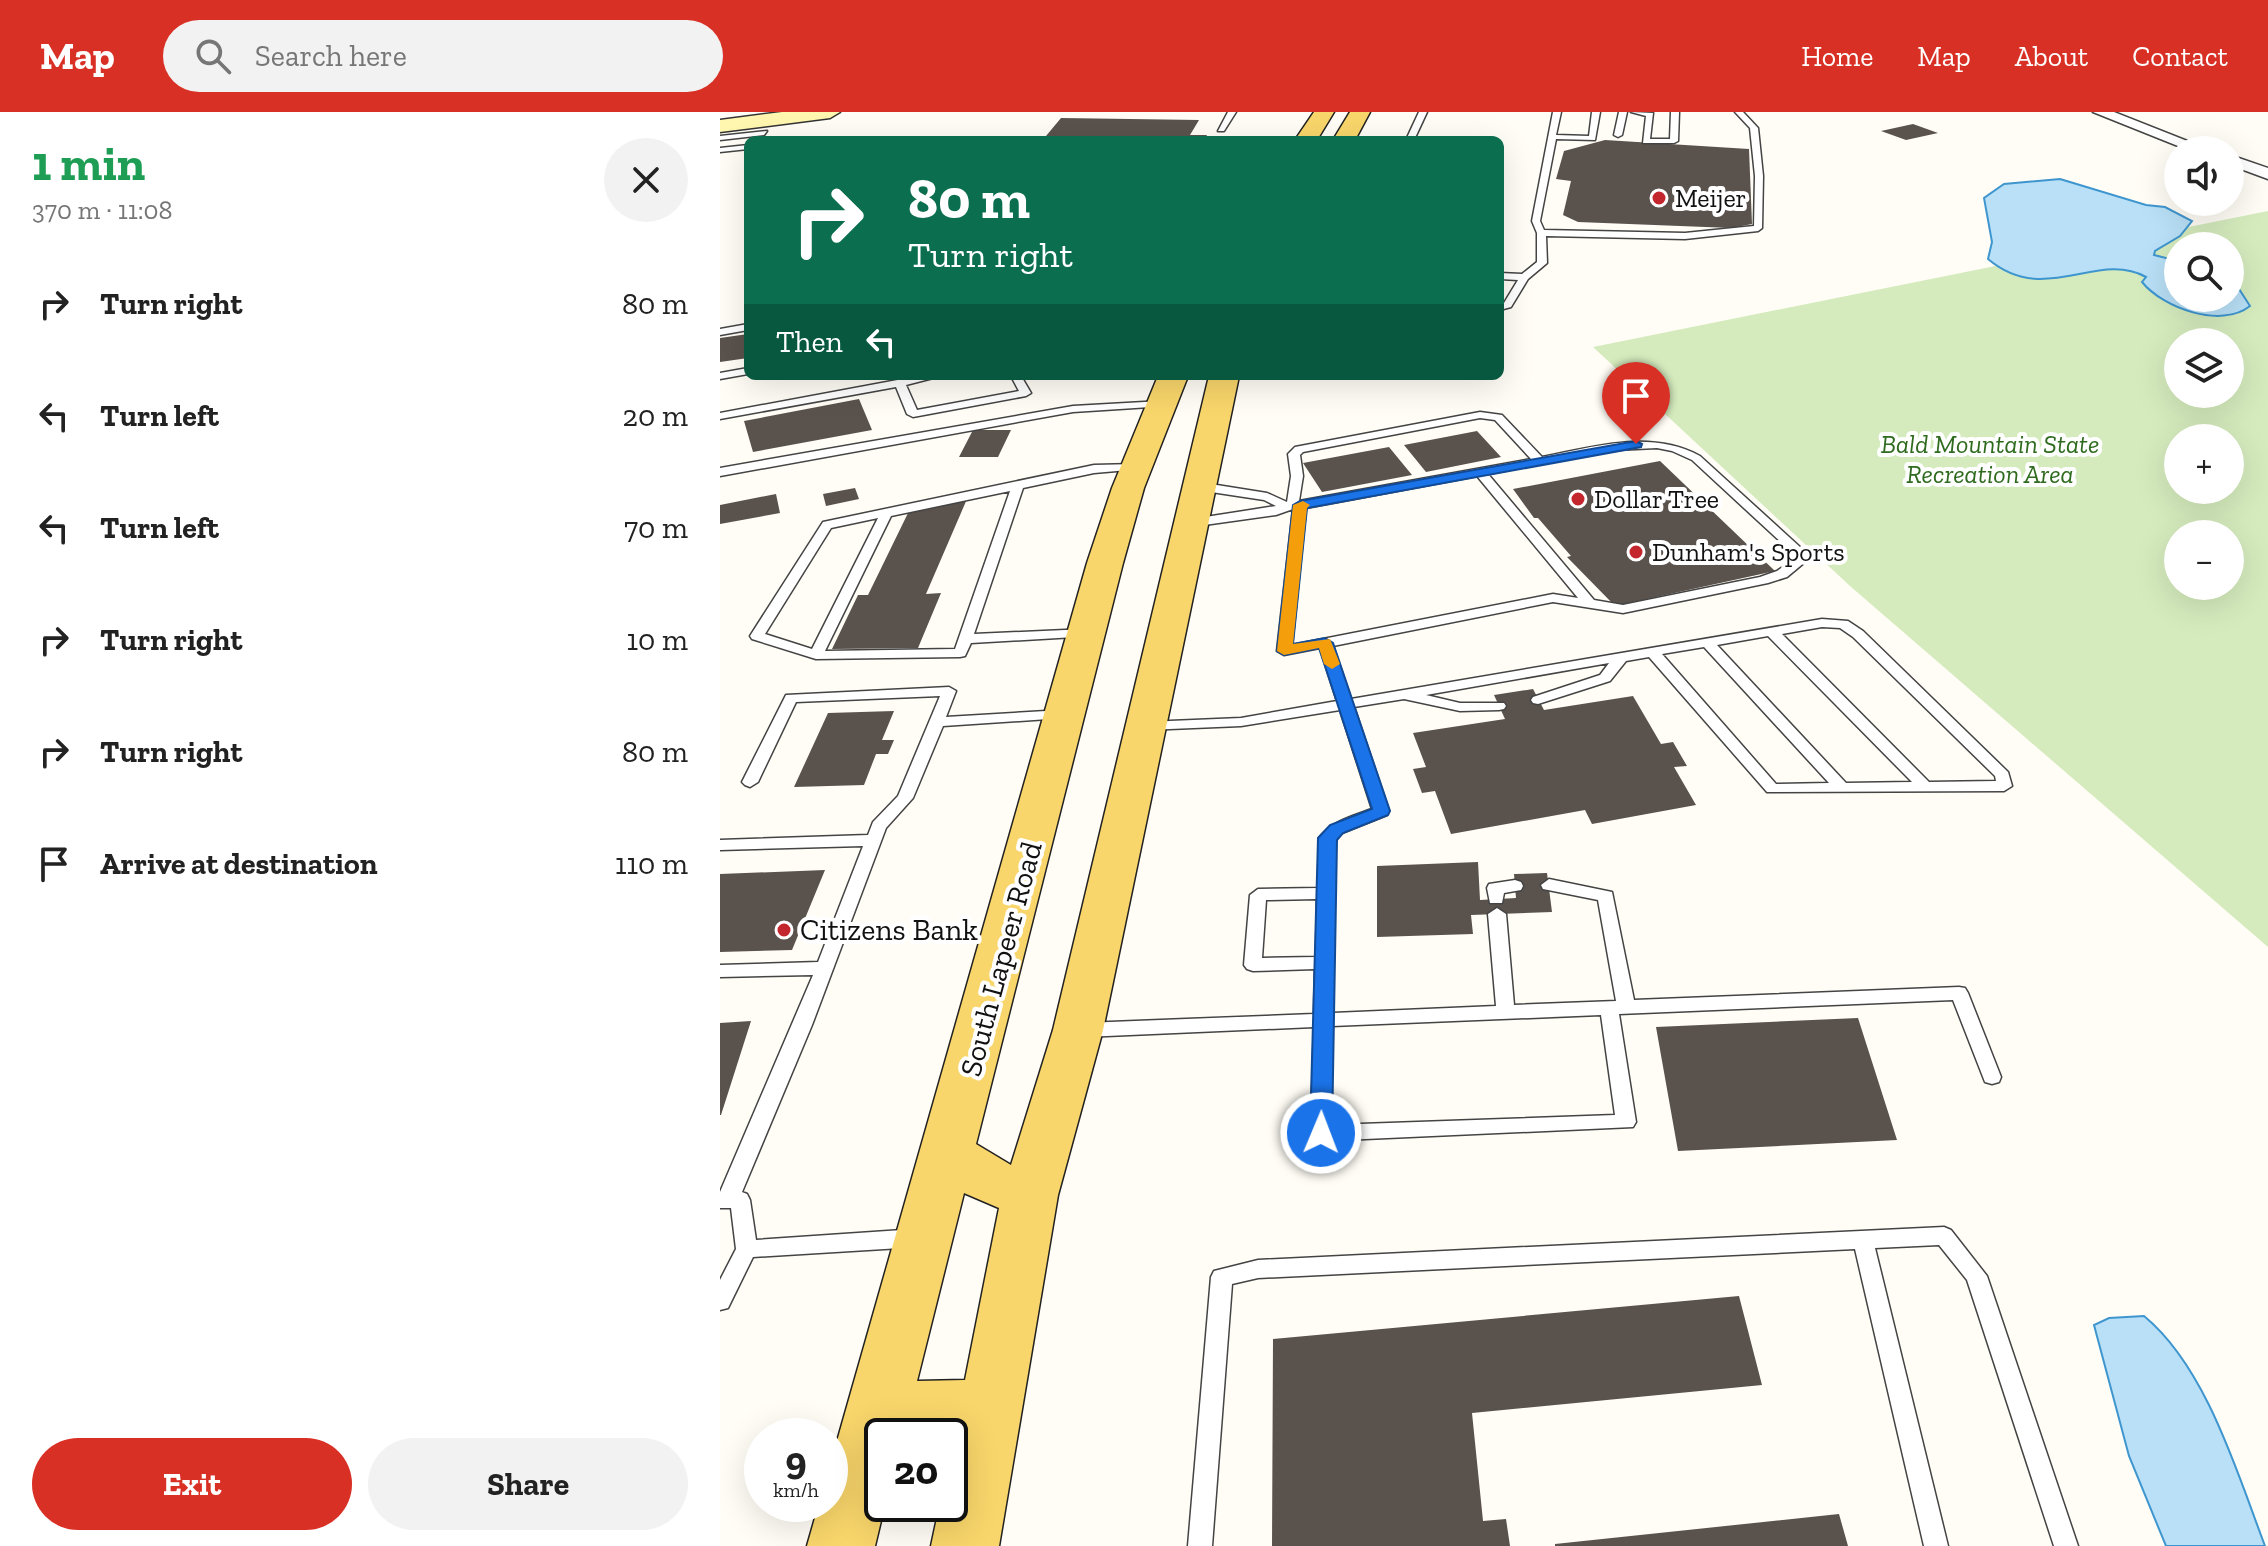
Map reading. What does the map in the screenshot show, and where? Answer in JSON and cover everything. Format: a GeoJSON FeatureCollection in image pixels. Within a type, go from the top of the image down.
{"type":"FeatureCollection","features":[{"type":"Feature","properties":{"kind":"main road"},"geometry":{"type":"LineString","coordinates":[[720,126],[763,126],[830,112]]}},
{"type":"Feature","properties":{"kind":"main road"},"geometry":{"type":"LineString","coordinates":[[1309,136],[1324,112]]}},
{"type":"Feature","properties":{"kind":"main road"},"geometry":{"type":"LineString","coordinates":[[1319,136],[1334,112]]}},
{"type":"Feature","properties":{"kind":"main road"},"geometry":{"type":"LineString","coordinates":[[1346,136],[1360,112]]}},
{"type":"Feature","properties":{"kind":"main road"},"geometry":{"type":"LineString","coordinates":[[965,1546],[1030,1195],[1078,1030],[1223,380]]}},
{"type":"Feature","properties":{"kind":"main road","name":"South Lapeer Road"},"geometry":{"type":"LineString","coordinates":[[841,1546],[1105,563],[1136,467],[1168,390]]}},
{"type":"Feature","properties":{"kind":"main road"},"geometry":{"type":"LineString","coordinates":[[949,1153],[969,1171],[995,1185],[1030,1195]]}},
{"type":"Feature","properties":{"kind":"main road"},"geometry":{"type":"LineString","coordinates":[[878,1410],[992,1409]]}},
{"type":"Feature","properties":{"kind":"street"},"geometry":{"type":"LineString","coordinates":[[2100,112],[2164,136]]}},
{"type":"Feature","properties":{"kind":"street"},"geometry":{"type":"LineString","coordinates":[[2244,165],[2268,174]]}},
{"type":"Feature","properties":{"kind":"lane"},"geometry":{"type":"LineString","coordinates":[[1221,129],[1232,112]]}},
{"type":"Feature","properties":{"kind":"lane"},"geometry":{"type":"LineString","coordinates":[[1412,136],[1423,112]]}},
{"type":"Feature","properties":{"kind":"lane"},"geometry":{"type":"LineString","coordinates":[[1504,306],[1508,305],[1524,277],[1542,263],[1541,233],[1536,221],[1557,112]]}},
{"type":"Feature","properties":{"kind":"lane"},"geometry":{"type":"LineString","coordinates":[[1554,137],[1592,138],[1596,112]]}},
{"type":"Feature","properties":{"kind":"lane"},"geometry":{"type":"LineString","coordinates":[[1618,135],[1623,112]]}},
{"type":"Feature","properties":{"kind":"lane"},"geometry":{"type":"LineString","coordinates":[[1635,112],[1650,115],[1646,141],[1674,141],[1675,112]]}},
{"type":"Feature","properties":{"kind":"lane"},"geometry":{"type":"LineString","coordinates":[[1541,233],[1685,236],[1758,228],[1759,176],[1754,128],[1739,112]]}},
{"type":"Feature","properties":{"kind":"lane"},"geometry":{"type":"LineString","coordinates":[[720,138],[763,126]]}},
{"type":"Feature","properties":{"kind":"lane"},"geometry":{"type":"LineString","coordinates":[[720,150],[744,147]]}},
{"type":"Feature","properties":{"kind":"lane"},"geometry":{"type":"LineString","coordinates":[[1504,276],[1524,277]]}},
{"type":"Feature","properties":{"kind":"lane"},"geometry":{"type":"LineString","coordinates":[[720,332],[744,328]]}},
{"type":"Feature","properties":{"kind":"lane"},"geometry":{"type":"LineString","coordinates":[[720,376],[744,372]]}},
{"type":"Feature","properties":{"kind":"lane"},"geometry":{"type":"LineString","coordinates":[[720,416],[915,380]]}},
{"type":"Feature","properties":{"kind":"lane"},"geometry":{"type":"LineString","coordinates":[[900,383],[913,414],[1026,393],[1018,380]]}},
{"type":"Feature","properties":{"kind":"lane"},"geometry":{"type":"LineString","coordinates":[[720,472],[1168,390]]}},
{"type":"Feature","properties":{"kind":"lane"},"geometry":{"type":"LineString","coordinates":[[1190,523],[1276,511],[1293,506],[1636,444],[1659,444],[1682,449],[1696,458],[1805,557],[1782,574],[1763,580],[1623,609],[1553,598],[1284,651],[1293,506],[1297,476],[1294,454],[1299,449],[1480,415],[1498,417],[1539,461]]}},
{"type":"Feature","properties":{"kind":"lane"},"geometry":{"type":"LineString","coordinates":[[1018,486],[960,653],[816,655],[757,636],[827,525],[1094,469],[1136,467]]}},
{"type":"Feature","properties":{"kind":"lane"},"geometry":{"type":"LineString","coordinates":[[1480,472],[1591,605]]}},
{"type":"Feature","properties":{"kind":"lane"},"geometry":{"type":"LineString","coordinates":[[1198,486],[1267,497],[1293,506]]}},
{"type":"Feature","properties":{"kind":"lane"},"geometry":{"type":"LineString","coordinates":[[816,655],[887,512]]}},
{"type":"Feature","properties":{"kind":"lane"},"geometry":{"type":"LineString","coordinates":[[1145,726],[1241,722],[1822,623],[1843,624],[1858,634],[2003,775],[2004,786],[1772,789],[1652,652]]}},
{"type":"Feature","properties":{"kind":"lane"},"geometry":{"type":"LineString","coordinates":[[1772,632],[1925,787]]}},
{"type":"Feature","properties":{"kind":"lane"},"geometry":{"type":"LineString","coordinates":[[966,639],[1087,633]]}},
{"type":"Feature","properties":{"kind":"lane"},"geometry":{"type":"LineString","coordinates":[[1325,643],[1381,811],[1336,829],[1327,838],[1321,1133],[1626,1122],[1606,896],[1549,885]]}},
{"type":"Feature","properties":{"kind":"lane"},"geometry":{"type":"LineString","coordinates":[[1708,643],[1842,788]]}},
{"type":"Feature","properties":{"kind":"lane"},"geometry":{"type":"LineString","coordinates":[[1538,700],[1605,678],[1621,658]]}},
{"type":"Feature","properties":{"kind":"lane"},"geometry":{"type":"LineString","coordinates":[[720,1301],[726,1278],[747,1249],[740,1200],[725,1200],[825,968],[879,826],[905,798],[949,691],[791,698],[750,782]]}},
{"type":"Feature","properties":{"kind":"lane"},"geometry":{"type":"LineString","coordinates":[[1406,694],[1431,703],[1460,707],[1499,706]]}},
{"type":"Feature","properties":{"kind":"lane"},"geometry":{"type":"LineString","coordinates":[[937,722],[1066,714]]}},
{"type":"Feature","properties":{"kind":"lane"},"geometry":{"type":"LineString","coordinates":[[720,845],[873,840]]}},
{"type":"Feature","properties":{"kind":"lane"},"geometry":{"type":"LineString","coordinates":[[1505,1011],[1495,888],[1515,886]]}},
{"type":"Feature","properties":{"kind":"lane"},"geometry":{"type":"LineString","coordinates":[[1324,963],[1253,965],[1258,895],[1326,893]]}},
{"type":"Feature","properties":{"kind":"lane"},"geometry":{"type":"LineString","coordinates":[[720,971],[825,968]]}},
{"type":"Feature","properties":{"kind":"lane"},"geometry":{"type":"LineString","coordinates":[[1078,1030],[1959,993],[1992,1077]]}},
{"type":"Feature","properties":{"kind":"lane"},"geometry":{"type":"LineString","coordinates":[[1200,1546],[1222,1277],[1258,1269],[1944,1236],[1976,1276],[2066,1546]]}},
{"type":"Feature","properties":{"kind":"lane"},"geometry":{"type":"LineString","coordinates":[[747,1249],[922,1238]]}},
{"type":"Feature","properties":{"kind":"lane"},"geometry":{"type":"LineString","coordinates":[[1863,1240],[1936,1546]]}},
{"type":"Feature","properties":{"kind":"green space","name":"Bald Mountain State Recreation Area"},"geometry":{"type":"Polygon","coordinates":[[[2268,211],[2268,947],[1850,586],[1593,347],[2268,211]]]}},
{"type":"Feature","properties":{"kind":"water"},"geometry":{"type":"Polygon","coordinates":[[[2060,179],[2146,205],[2164,207],[2164,216],[2182,216],[2192,221],[2183,232],[2164,232],[2164,246],[2155,251],[2154,255],[2164,258],[2164,300],[2142,282],[2146,277],[2127,270],[2050,279],[2030,278],[2009,272],[1988,259],[1992,242],[1984,198],[2004,184],[2060,179]]]}},
{"type":"Feature","properties":{"kind":"water"},"geometry":{"type":"Polygon","coordinates":[[[2193,312],[2240,312],[2224,316],[2193,312]]]}},
{"type":"Feature","properties":{"kind":"water"},"geometry":{"type":"Polygon","coordinates":[[[2144,1316],[2166,1337],[2202,1392],[2231,1454],[2265,1546],[2166,1546],[2129,1456],[2094,1325],[2109,1318],[2144,1316]]]}},
{"type":"Feature","properties":{"kind":"building"},"geometry":{"type":"Polygon","coordinates":[[[1061,118],[1199,120],[1190,135],[1207,135],[1206,136],[1046,136],[1061,118]]]}},
{"type":"Feature","properties":{"kind":"building"},"geometry":{"type":"Polygon","coordinates":[[[1913,124],[1938,133],[1906,140],[1881,131],[1913,124]]]}},
{"type":"Feature","properties":{"kind":"building","name":"Meijer"},"geometry":{"type":"Polygon","coordinates":[[[1605,140],[1749,149],[1752,224],[1731,228],[1578,222],[1563,215],[1571,181],[1556,179],[1564,151],[1605,140]]]}},
{"type":"Feature","properties":{"kind":"building"},"geometry":{"type":"Polygon","coordinates":[[[744,335],[744,359],[720,362],[720,338],[744,335]]]}},
{"type":"Feature","properties":{"kind":"building"},"geometry":{"type":"Polygon","coordinates":[[[859,399],[872,430],[753,452],[744,421],[859,399]]]}},
{"type":"Feature","properties":{"kind":"building"},"geometry":{"type":"Polygon","coordinates":[[[973,430],[1011,430],[998,457],[959,457],[973,430]]]}},
{"type":"Feature","properties":{"kind":"building"},"geometry":{"type":"Polygon","coordinates":[[[1477,431],[1501,457],[1426,472],[1404,445],[1477,431]]]}},
{"type":"Feature","properties":{"kind":"building"},"geometry":{"type":"Polygon","coordinates":[[[1389,447],[1412,475],[1322,492],[1303,463],[1389,447]]]}},
{"type":"Feature","properties":{"kind":"building"},"geometry":{"type":"Polygon","coordinates":[[[1660,461],[1775,571],[1615,606],[1567,557],[1571,556],[1538,518],[1534,518],[1513,489],[1660,461]]]}},
{"type":"Feature","properties":{"kind":"building"},"geometry":{"type":"Polygon","coordinates":[[[855,488],[859,499],[826,506],[823,494],[855,488]]]}},
{"type":"Feature","properties":{"kind":"building"},"geometry":{"type":"Polygon","coordinates":[[[776,494],[780,513],[720,524],[720,505],[776,494]]]}},
{"type":"Feature","properties":{"kind":"building"},"geometry":{"type":"Polygon","coordinates":[[[967,499],[926,594],[941,593],[918,648],[832,649],[858,595],[868,595],[909,511],[967,499]]]}},
{"type":"Feature","properties":{"kind":"building"},"geometry":{"type":"Polygon","coordinates":[[[1533,689],[1544,710],[1633,696],[1661,744],[1673,742],[1687,766],[1674,767],[1696,805],[1592,824],[1585,810],[1451,834],[1435,791],[1422,793],[1413,769],[1426,767],[1413,733],[1505,719],[1494,695],[1533,689]]]}},
{"type":"Feature","properties":{"kind":"building"},"geometry":{"type":"Polygon","coordinates":[[[894,711],[882,740],[894,740],[888,754],[876,754],[864,785],[794,787],[828,713],[894,711]]]}},
{"type":"Feature","properties":{"kind":"building"},"geometry":{"type":"Polygon","coordinates":[[[1478,862],[1480,900],[1516,898],[1514,874],[1547,873],[1552,912],[1471,915],[1473,934],[1377,937],[1377,866],[1478,862]]]}},
{"type":"Feature","properties":{"kind":"building"},"geometry":{"type":"Polygon","coordinates":[[[825,870],[792,950],[720,952],[720,874],[825,870]]]}},
{"type":"Feature","properties":{"kind":"building"},"geometry":{"type":"Polygon","coordinates":[[[1858,1018],[1897,1140],[1678,1151],[1656,1027],[1858,1018]]]}},
{"type":"Feature","properties":{"kind":"building"},"geometry":{"type":"Polygon","coordinates":[[[751,1021],[721,1115],[720,1115],[720,1023],[751,1021]]]}},
{"type":"Feature","properties":{"kind":"building"},"geometry":{"type":"Polygon","coordinates":[[[1739,1296],[1762,1385],[1472,1413],[1483,1521],[1506,1519],[1510,1546],[1272,1546],[1273,1339],[1739,1296]]]}},
{"type":"Feature","properties":{"kind":"building"},"geometry":{"type":"Polygon","coordinates":[[[1839,1514],[1848,1546],[1555,1546],[1555,1544],[1839,1514]]]}},
{"type":"Feature","properties":{"kind":"slow traffic"},"geometry":{"type":"LineString","coordinates":[[1303,505],[1300,505],[1284,651],[1325,643],[1332,664]]}},
{"type":"Feature","properties":{"kind":"place","name":"Meijer"},"geometry":{"type":"Point","coordinates":[1659,198]}},
{"type":"Feature","properties":{"kind":"place","name":"Dollar Tree"},"geometry":{"type":"Point","coordinates":[1578,499]}},
{"type":"Feature","properties":{"kind":"place","name":"Dunham's Sports"},"geometry":{"type":"Point","coordinates":[1636,552]}},
{"type":"Feature","properties":{"kind":"place","name":"Citizens Bank"},"geometry":{"type":"Point","coordinates":[784,930]}},
{"type":"Feature","properties":{"kind":"route"},"geometry":{"type":"LineString","coordinates":[[1321,1133],[1327,838],[1336,829],[1381,811],[1325,643],[1284,651],[1300,505],[1636,444]]}}]}
